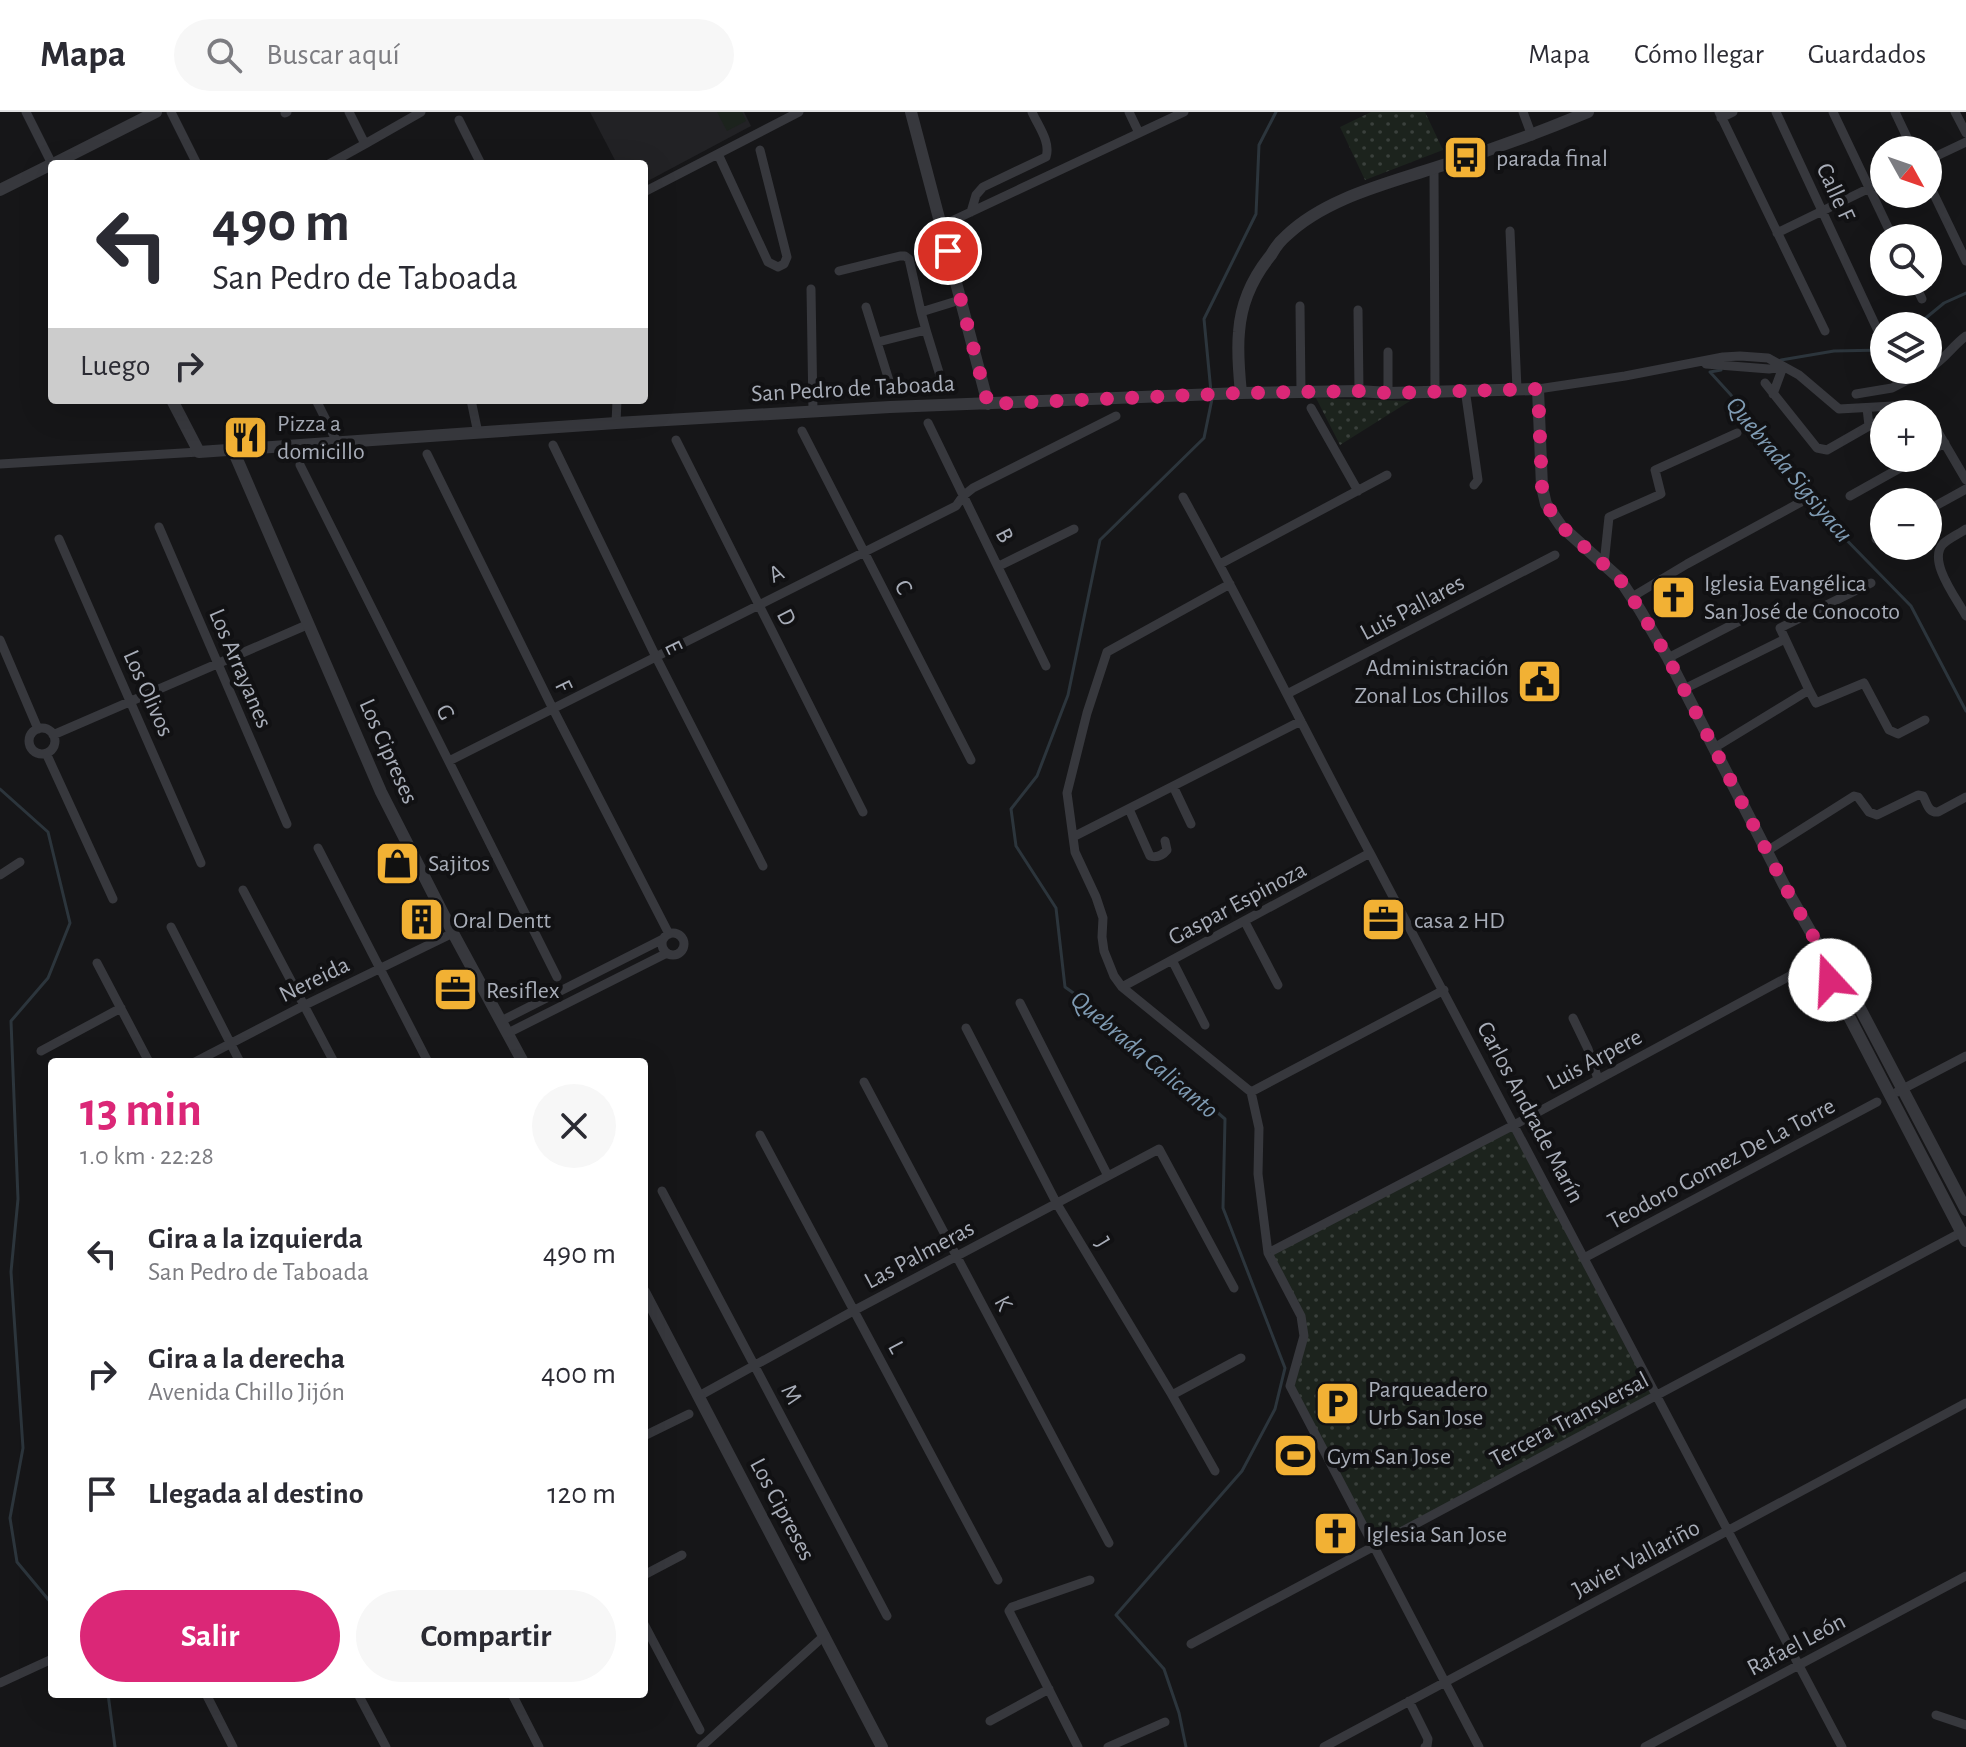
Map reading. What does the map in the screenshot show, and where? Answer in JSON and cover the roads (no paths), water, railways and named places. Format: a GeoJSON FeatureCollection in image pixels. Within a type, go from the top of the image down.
{"type":"FeatureCollection","features":[{"type":"Feature","properties":{"kind":"street"},"geometry":{"type":"LineString","coordinates":[[26,112],[50,160]]}},
{"type":"Feature","properties":{"kind":"street"},"geometry":{"type":"LineString","coordinates":[[60,160],[156,112]]}},
{"type":"Feature","properties":{"kind":"street"},"geometry":{"type":"LineString","coordinates":[[171,112],[195,160]]}},
{"type":"Feature","properties":{"kind":"street"},"geometry":{"type":"LineString","coordinates":[[349,112],[365,144]]}},
{"type":"Feature","properties":{"kind":"street"},"geometry":{"type":"LineString","coordinates":[[336,160],[421,112]]}},
{"type":"Feature","properties":{"kind":"street"},"geometry":{"type":"LineString","coordinates":[[648,190],[799,112]]}},
{"type":"Feature","properties":{"kind":"street"},"geometry":{"type":"LineString","coordinates":[[911,112],[988,404]]}},
{"type":"Feature","properties":{"kind":"street"},"geometry":{"type":"LineString","coordinates":[[971,212],[976,195],[983,187],[1046,157],[1048,145],[1032,112]]}},
{"type":"Feature","properties":{"kind":"street"},"geometry":{"type":"LineString","coordinates":[[1129,112],[1139,133]]}},
{"type":"Feature","properties":{"kind":"street"},"geometry":{"type":"LineString","coordinates":[[941,226],[1184,112]]}},
{"type":"Feature","properties":{"kind":"street"},"geometry":{"type":"LineString","coordinates":[[1523,112],[1532,136]]}},
{"type":"Feature","properties":{"kind":"street"},"geometry":{"type":"LineString","coordinates":[[1241,393],[1238,354],[1241,314],[1249,290],[1259,269],[1285,237],[1303,222],[1368,189],[1532,136],[1588,112]]}},
{"type":"Feature","properties":{"kind":"street"},"geometry":{"type":"LineString","coordinates":[[1733,112],[1720,115],[1825,331]]}},
{"type":"Feature","properties":{"kind":"street","name":"Calle F"},"geometry":{"type":"LineString","coordinates":[[1776,112],[1870,314]]}},
{"type":"Feature","properties":{"kind":"street"},"geometry":{"type":"LineString","coordinates":[[1833,112],[1886,224]]}},
{"type":"Feature","properties":{"kind":"street"},"geometry":{"type":"LineString","coordinates":[[1895,112],[1906,136]]}},
{"type":"Feature","properties":{"kind":"street"},"geometry":{"type":"LineString","coordinates":[[1955,112],[1966,133]]}},
{"type":"Feature","properties":{"kind":"street"},"geometry":{"type":"LineString","coordinates":[[459,120],[479,160]]}},
{"type":"Feature","properties":{"kind":"street"},"geometry":{"type":"LineString","coordinates":[[1942,153],[1966,142]]}},
{"type":"Feature","properties":{"kind":"street"},"geometry":{"type":"LineString","coordinates":[[718,154],[768,262],[778,267],[784,264],[787,257],[760,150]]}},
{"type":"Feature","properties":{"kind":"street"},"geometry":{"type":"LineString","coordinates":[[0,190],[48,166]]}},
{"type":"Feature","properties":{"kind":"street"},"geometry":{"type":"LineString","coordinates":[[1434,169],[1435,391]]}},
{"type":"Feature","properties":{"kind":"street"},"geometry":{"type":"LineString","coordinates":[[1777,233],[1869,188]]}},
{"type":"Feature","properties":{"kind":"street"},"geometry":{"type":"LineString","coordinates":[[1941,208],[1966,261]]}},
{"type":"Feature","properties":{"kind":"street"},"geometry":{"type":"LineString","coordinates":[[1510,231],[1517,389]]}},
{"type":"Feature","properties":{"kind":"street"},"geometry":{"type":"LineString","coordinates":[[839,271],[900,256],[909,259],[942,382],[934,386],[892,390],[866,307]]}},
{"type":"Feature","properties":{"kind":"street"},"geometry":{"type":"LineString","coordinates":[[811,289],[813,411]]}},
{"type":"Feature","properties":{"kind":"street"},"geometry":{"type":"LineString","coordinates":[[921,312],[960,300]]}},
{"type":"Feature","properties":{"kind":"street"},"geometry":{"type":"LineString","coordinates":[[1300,306],[1301,392]]}},
{"type":"Feature","properties":{"kind":"street"},"geometry":{"type":"LineString","coordinates":[[1358,310],[1359,391]]}},
{"type":"Feature","properties":{"kind":"street"},"geometry":{"type":"LineString","coordinates":[[878,342],[926,330]]}},
{"type":"Feature","properties":{"kind":"street"},"geometry":{"type":"LineString","coordinates":[[1942,361],[1952,347],[1966,336]]}},
{"type":"Feature","properties":{"kind":"street"},"geometry":{"type":"LineString","coordinates":[[1388,352],[1388,393]]}},
{"type":"Feature","properties":{"kind":"street","name":"San Pedro de Taboada"},"geometry":{"type":"LineString","coordinates":[[199,452],[813,411],[1241,393],[1538,389],[1740,356],[1768,358],[1799,375],[1839,409],[1870,408]]}},
{"type":"Feature","properties":{"kind":"street"},"geometry":{"type":"LineString","coordinates":[[1773,394],[1783,367]]}},
{"type":"Feature","properties":{"kind":"street"},"geometry":{"type":"LineString","coordinates":[[1765,383],[1817,448],[1822,450],[1873,424],[1867,408]]}},
{"type":"Feature","properties":{"kind":"street"},"geometry":{"type":"LineString","coordinates":[[1856,394],[1902,384]]}},
{"type":"Feature","properties":{"kind":"street"},"geometry":{"type":"LineString","coordinates":[[1465,389],[1478,480],[1474,485]]}},
{"type":"Feature","properties":{"kind":"street"},"geometry":{"type":"LineString","coordinates":[[1538,389],[1542,487],[1546,504],[1561,526],[1619,578],[1632,597],[1668,658],[1825,957],[1830,980],[1966,1210]]}},
{"type":"Feature","properties":{"kind":"street"},"geometry":{"type":"LineString","coordinates":[[0,463],[199,452],[174,404]]}},
{"type":"Feature","properties":{"kind":"street"},"geometry":{"type":"LineString","coordinates":[[318,404],[337,442]]}},
{"type":"Feature","properties":{"kind":"street"},"geometry":{"type":"LineString","coordinates":[[472,404],[478,433]]}},
{"type":"Feature","properties":{"kind":"street"},"geometry":{"type":"LineString","coordinates":[[616,423],[617,404]]}},
{"type":"Feature","properties":{"kind":"street"},"geometry":{"type":"LineString","coordinates":[[1311,408],[1358,491]]}},
{"type":"Feature","properties":{"kind":"street","name":"A"},"geometry":{"type":"LineString","coordinates":[[449,761],[956,506],[973,488],[1116,416]]}},
{"type":"Feature","properties":{"kind":"street","name":"B"},"geometry":{"type":"LineString","coordinates":[[928,423],[1046,666]]}},
{"type":"Feature","properties":{"kind":"street","name":"C"},"geometry":{"type":"LineString","coordinates":[[802,431],[971,760]]}},
{"type":"Feature","properties":{"kind":"street"},"geometry":{"type":"LineString","coordinates":[[1604,564],[1609,517],[1661,494],[1655,470],[1737,433]]}},
{"type":"Feature","properties":{"kind":"street","name":"San Pedro de Taboada"},"geometry":{"type":"LineString","coordinates":[[1942,438],[1965,476]]}},
{"type":"Feature","properties":{"kind":"street","name":"D"},"geometry":{"type":"LineString","coordinates":[[676,440],[863,812]]}},
{"type":"Feature","properties":{"kind":"street","name":"E"},"geometry":{"type":"LineString","coordinates":[[553,445],[656,657],[763,866]]}},
{"type":"Feature","properties":{"kind":"street","name":"Los Cipreses"},"geometry":{"type":"LineString","coordinates":[[233,450],[381,792],[521,1058]]}},
{"type":"Feature","properties":{"kind":"street","name":"F"},"geometry":{"type":"LineString","coordinates":[[427,454],[666,936]]}},
{"type":"Feature","properties":{"kind":"street","name":"G"},"geometry":{"type":"LineString","coordinates":[[300,465],[557,977]]}},
{"type":"Feature","properties":{"kind":"street"},"geometry":{"type":"LineString","coordinates":[[1850,496],[1893,472]]}},
{"type":"Feature","properties":{"kind":"street"},"geometry":{"type":"LineString","coordinates":[[1220,564],[1387,475]]}},
{"type":"Feature","properties":{"kind":"street"},"geometry":{"type":"LineString","coordinates":[[1942,502],[1966,489]]}},
{"type":"Feature","properties":{"kind":"street","name":"Carlos Andrade Marín"},"geometry":{"type":"LineString","coordinates":[[1183,497],[1842,1747]]}},
{"type":"Feature","properties":{"kind":"street"},"geometry":{"type":"LineString","coordinates":[[1632,597],[1801,502]]}},
{"type":"Feature","properties":{"kind":"street","name":"Los Arrayanes"},"geometry":{"type":"LineString","coordinates":[[159,527],[287,824]]}},
{"type":"Feature","properties":{"kind":"street"},"geometry":{"type":"LineString","coordinates":[[999,566],[1074,529]]}},
{"type":"Feature","properties":{"kind":"street"},"geometry":{"type":"LineString","coordinates":[[1966,529],[1942,545],[1938,555],[1939,567],[1966,616]]}},
{"type":"Feature","properties":{"kind":"street","name":"Los Olivos"},"geometry":{"type":"LineString","coordinates":[[59,539],[201,863]]}},
{"type":"Feature","properties":{"kind":"street","name":"Luis Pallares"},"geometry":{"type":"LineString","coordinates":[[1287,694],[1555,555]]}},
{"type":"Feature","properties":{"kind":"street"},"geometry":{"type":"LineString","coordinates":[[1871,583],[1780,628],[1816,703],[1864,683],[1887,728],[1894,734],[1925,720]]}},
{"type":"Feature","properties":{"kind":"street"},"geometry":{"type":"LineString","coordinates":[[1230,584],[1107,652],[1087,713],[1067,793],[1075,852],[1103,918],[1104,951],[1122,987],[1251,1092],[1259,1128],[1258,1174],[1268,1253],[1301,1316],[1304,1336],[1290,1386],[1479,1747]]}},
{"type":"Feature","properties":{"kind":"street"},"geometry":{"type":"LineString","coordinates":[[1668,658],[1753,614]]}},
{"type":"Feature","properties":{"kind":"street"},"geometry":{"type":"LineString","coordinates":[[53,735],[309,624]]}},
{"type":"Feature","properties":{"kind":"street"},"geometry":{"type":"LineString","coordinates":[[1684,689],[1785,639]]}},
{"type":"Feature","properties":{"kind":"street"},"geometry":{"type":"LineString","coordinates":[[0,640],[38,729]]}},
{"type":"Feature","properties":{"kind":"street"},"geometry":{"type":"LineString","coordinates":[[1714,748],[1809,690]]}},
{"type":"Feature","properties":{"kind":"street"},"geometry":{"type":"LineString","coordinates":[[1073,837],[1173,786],[1221,768],[1301,721]]}},
{"type":"Feature","properties":{"kind":"street"},"geometry":{"type":"LineString","coordinates":[[38,729],[46,729],[53,735],[53,747],[46,753],[35,752],[30,745],[31,733],[38,729]]}},
{"type":"Feature","properties":{"kind":"street"},"geometry":{"type":"LineString","coordinates":[[46,753],[113,899]]}},
{"type":"Feature","properties":{"kind":"street"},"geometry":{"type":"LineString","coordinates":[[1173,786],[1191,824]]}},
{"type":"Feature","properties":{"kind":"street"},"geometry":{"type":"LineString","coordinates":[[1767,851],[1854,796],[1869,812],[1877,815],[1918,795],[1923,796],[1929,810],[1936,812],[1966,797]]}},
{"type":"Feature","properties":{"kind":"street"},"geometry":{"type":"LineString","coordinates":[[1129,809],[1150,856],[1163,855],[1167,850],[1165,841]]}},
{"type":"Feature","properties":{"kind":"street"},"geometry":{"type":"LineString","coordinates":[[318,848],[426,1058]]}},
{"type":"Feature","properties":{"kind":"street","name":"Gaspar Espinoza"},"geometry":{"type":"LineString","coordinates":[[1122,987],[1370,853]]}},
{"type":"Feature","properties":{"kind":"street"},"geometry":{"type":"LineString","coordinates":[[0,875],[20,862]]}},
{"type":"Feature","properties":{"kind":"street"},"geometry":{"type":"LineString","coordinates":[[243,890],[332,1058]]}},
{"type":"Feature","properties":{"kind":"street"},"geometry":{"type":"LineString","coordinates":[[1245,922],[1278,985]]}},
{"type":"Feature","properties":{"kind":"street"},"geometry":{"type":"LineString","coordinates":[[171,927],[238,1058]]}},
{"type":"Feature","properties":{"kind":"street","name":"Nereida"},"geometry":{"type":"LineString","coordinates":[[202,1058],[453,933]]}},
{"type":"Feature","properties":{"kind":"street"},"geometry":{"type":"LineString","coordinates":[[680,935],[684,946],[676,954],[667,953],[504,1027],[666,936],[680,935]]}},
{"type":"Feature","properties":{"kind":"street"},"geometry":{"type":"LineString","coordinates":[[666,936],[663,947],[667,953]]}},
{"type":"Feature","properties":{"kind":"street"},"geometry":{"type":"LineString","coordinates":[[1172,960],[1205,1025]]}},
{"type":"Feature","properties":{"kind":"street"},"geometry":{"type":"LineString","coordinates":[[97,963],[147,1058]]}},
{"type":"Feature","properties":{"kind":"street","name":"Luis Arpere"},"geometry":{"type":"LineString","coordinates":[[1268,1253],[1810,965]]}},
{"type":"Feature","properties":{"kind":"street"},"geometry":{"type":"LineString","coordinates":[[1251,1092],[1444,990]]}},
{"type":"Feature","properties":{"kind":"street"},"geometry":{"type":"LineString","coordinates":[[1020,1003],[1108,1176]]}},
{"type":"Feature","properties":{"kind":"street"},"geometry":{"type":"LineString","coordinates":[[41,1051],[121,1008]]}},
{"type":"Feature","properties":{"kind":"street"},"geometry":{"type":"LineString","coordinates":[[1573,1018],[1598,1079]]}},
{"type":"Feature","properties":{"kind":"street","name":"J"},"geometry":{"type":"LineString","coordinates":[[966,1028],[1057,1204],[1215,1471]]}},
{"type":"Feature","properties":{"kind":"street"},"geometry":{"type":"LineString","coordinates":[[1896,1092],[1966,1056]]}},
{"type":"Feature","properties":{"kind":"street","name":"K"},"geometry":{"type":"LineString","coordinates":[[864,1082],[1109,1543]]}},
{"type":"Feature","properties":{"kind":"street"},"geometry":{"type":"LineString","coordinates":[[1896,1092],[1965,1234]]}},
{"type":"Feature","properties":{"kind":"street","name":"Teodoro Gomez De La Torre"},"geometry":{"type":"LineString","coordinates":[[1584,1258],[1877,1102]]}},
{"type":"Feature","properties":{"kind":"street","name":"L"},"geometry":{"type":"LineString","coordinates":[[760,1135],[998,1580]]}},
{"type":"Feature","properties":{"kind":"street","name":"Las Palmeras"},"geometry":{"type":"LineString","coordinates":[[699,1396],[1159,1149],[1234,1288]]}},
{"type":"Feature","properties":{"kind":"street","name":"M"},"geometry":{"type":"LineString","coordinates":[[662,1191],[887,1616]]}},
{"type":"Feature","properties":{"kind":"street","name":"Tercera Transversal"},"geometry":{"type":"LineString","coordinates":[[1191,1644],[1965,1234]]}},
{"type":"Feature","properties":{"kind":"street","name":"Los Cipreses"},"geometry":{"type":"LineString","coordinates":[[648,1300],[881,1747]]}},
{"type":"Feature","properties":{"kind":"street"},"geometry":{"type":"LineString","coordinates":[[1172,1395],[1241,1358]]}},
{"type":"Feature","properties":{"kind":"street","name":"Javier Vallariño"},"geometry":{"type":"LineString","coordinates":[[1324,1747],[1966,1403]]}},
{"type":"Feature","properties":{"kind":"street"},"geometry":{"type":"LineString","coordinates":[[648,1434],[689,1414]]}},
{"type":"Feature","properties":{"kind":"street"},"geometry":{"type":"LineString","coordinates":[[648,1573],[682,1555]]}},
{"type":"Feature","properties":{"kind":"street","name":"Rafael León"},"geometry":{"type":"LineString","coordinates":[[1645,1747],[1659,1744],[1798,1665],[1966,1576]]}},
{"type":"Feature","properties":{"kind":"street"},"geometry":{"type":"LineString","coordinates":[[1078,1747],[1009,1611],[1012,1607],[1090,1580]]}},
{"type":"Feature","properties":{"kind":"street"},"geometry":{"type":"LineString","coordinates":[[648,1632],[700,1730]]}},
{"type":"Feature","properties":{"kind":"street"},"geometry":{"type":"LineString","coordinates":[[701,1747],[825,1635]]}},
{"type":"Feature","properties":{"kind":"street"},"geometry":{"type":"LineString","coordinates":[[0,1683],[48,1661]]}},
{"type":"Feature","properties":{"kind":"street"},"geometry":{"type":"LineString","coordinates":[[990,1721],[1049,1689]]}},
{"type":"Feature","properties":{"kind":"street"},"geometry":{"type":"LineString","coordinates":[[208,1698],[233,1747]]}},
{"type":"Feature","properties":{"kind":"street"},"geometry":{"type":"LineString","coordinates":[[360,1698],[386,1747]]}},
{"type":"Feature","properties":{"kind":"street"},"geometry":{"type":"LineString","coordinates":[[514,1698],[539,1747]]}},
{"type":"Feature","properties":{"kind":"street"},"geometry":{"type":"LineString","coordinates":[[1409,1701],[1428,1739],[1425,1747]]}},
{"type":"Feature","properties":{"kind":"street"},"geometry":{"type":"LineString","coordinates":[[1936,1715],[1966,1725]]}},
{"type":"Feature","properties":{"kind":"street"},"geometry":{"type":"LineString","coordinates":[[1108,1747],[1165,1722]]}},
{"type":"Feature","properties":{"kind":"waterway"},"geometry":{"type":"LineString","coordinates":[[1211,392],[1204,319],[1256,214],[1259,145],[1276,112]]}},
{"type":"Feature","properties":{"kind":"waterway","name":"Quebrada Sigsiyacu"},"geometry":{"type":"LineString","coordinates":[[1933,312],[1966,293]]}},
{"type":"Feature","properties":{"kind":"waterway","name":"Quebrada Sigsiyacu"},"geometry":{"type":"LineString","coordinates":[[1781,360],[1834,351],[1870,350]]}},
{"type":"Feature","properties":{"kind":"waterway","name":"Quebrada Sigsiyacu"},"geometry":{"type":"LineString","coordinates":[[1721,370],[1710,372],[1731,395],[1774,456],[1827,520],[1911,606],[1966,711]]}},
{"type":"Feature","properties":{"kind":"waterway","name":"Quebrada Calicanto"},"geometry":{"type":"LineString","coordinates":[[1186,1747],[1179,1713],[1164,1669],[1116,1615],[1242,1471],[1275,1409],[1285,1368],[1223,1208],[1225,1119],[1107,1017],[1065,987],[1056,908],[1016,846],[1011,809],[1037,776],[1068,695],[1100,540],[1204,438],[1212,399]]}},
{"type":"Feature","properties":{"kind":"waterway"},"geometry":{"type":"LineString","coordinates":[[0,789],[48,832],[70,923],[48,978],[11,1021],[18,1199],[11,1272],[23,1448],[10,1518],[17,1562],[48,1599]]}},
{"type":"Feature","properties":{"kind":"waterway"},"geometry":{"type":"LineString","coordinates":[[109,1698],[115,1747]]}},
{"type":"Feature","properties":{"kind":"place","name":"parada final"},"geometry":{"type":"Point","coordinates":[1465,158]}},
{"type":"Feature","properties":{"kind":"place","name":"Pizza a domicillo"},"geometry":{"type":"Point","coordinates":[246,437]}},
{"type":"Feature","properties":{"kind":"place","name":"Iglesia Evangélica San José de Conocoto"},"geometry":{"type":"Point","coordinates":[1673,597]}},
{"type":"Feature","properties":{"kind":"place","name":"Administración Zonal Los Chillos"},"geometry":{"type":"Point","coordinates":[1540,681]}},
{"type":"Feature","properties":{"kind":"place","name":"Sajitos"},"geometry":{"type":"Point","coordinates":[397,863]}},
{"type":"Feature","properties":{"kind":"place","name":"Oral Dentt"},"geometry":{"type":"Point","coordinates":[422,920]}},
{"type":"Feature","properties":{"kind":"place","name":"casa 2 HD"},"geometry":{"type":"Point","coordinates":[1383,920]}},
{"type":"Feature","properties":{"kind":"place","name":"Resiflex"},"geometry":{"type":"Point","coordinates":[455,990]}},
{"type":"Feature","properties":{"kind":"place","name":"Parqueadero Urb San Jose"},"geometry":{"type":"Point","coordinates":[1337,1403]}},
{"type":"Feature","properties":{"kind":"place","name":"Gym San Jose"},"geometry":{"type":"Point","coordinates":[1296,1456]}},
{"type":"Feature","properties":{"kind":"place","name":"Iglesia San Jose"},"geometry":{"type":"Point","coordinates":[1335,1534]}}]}
